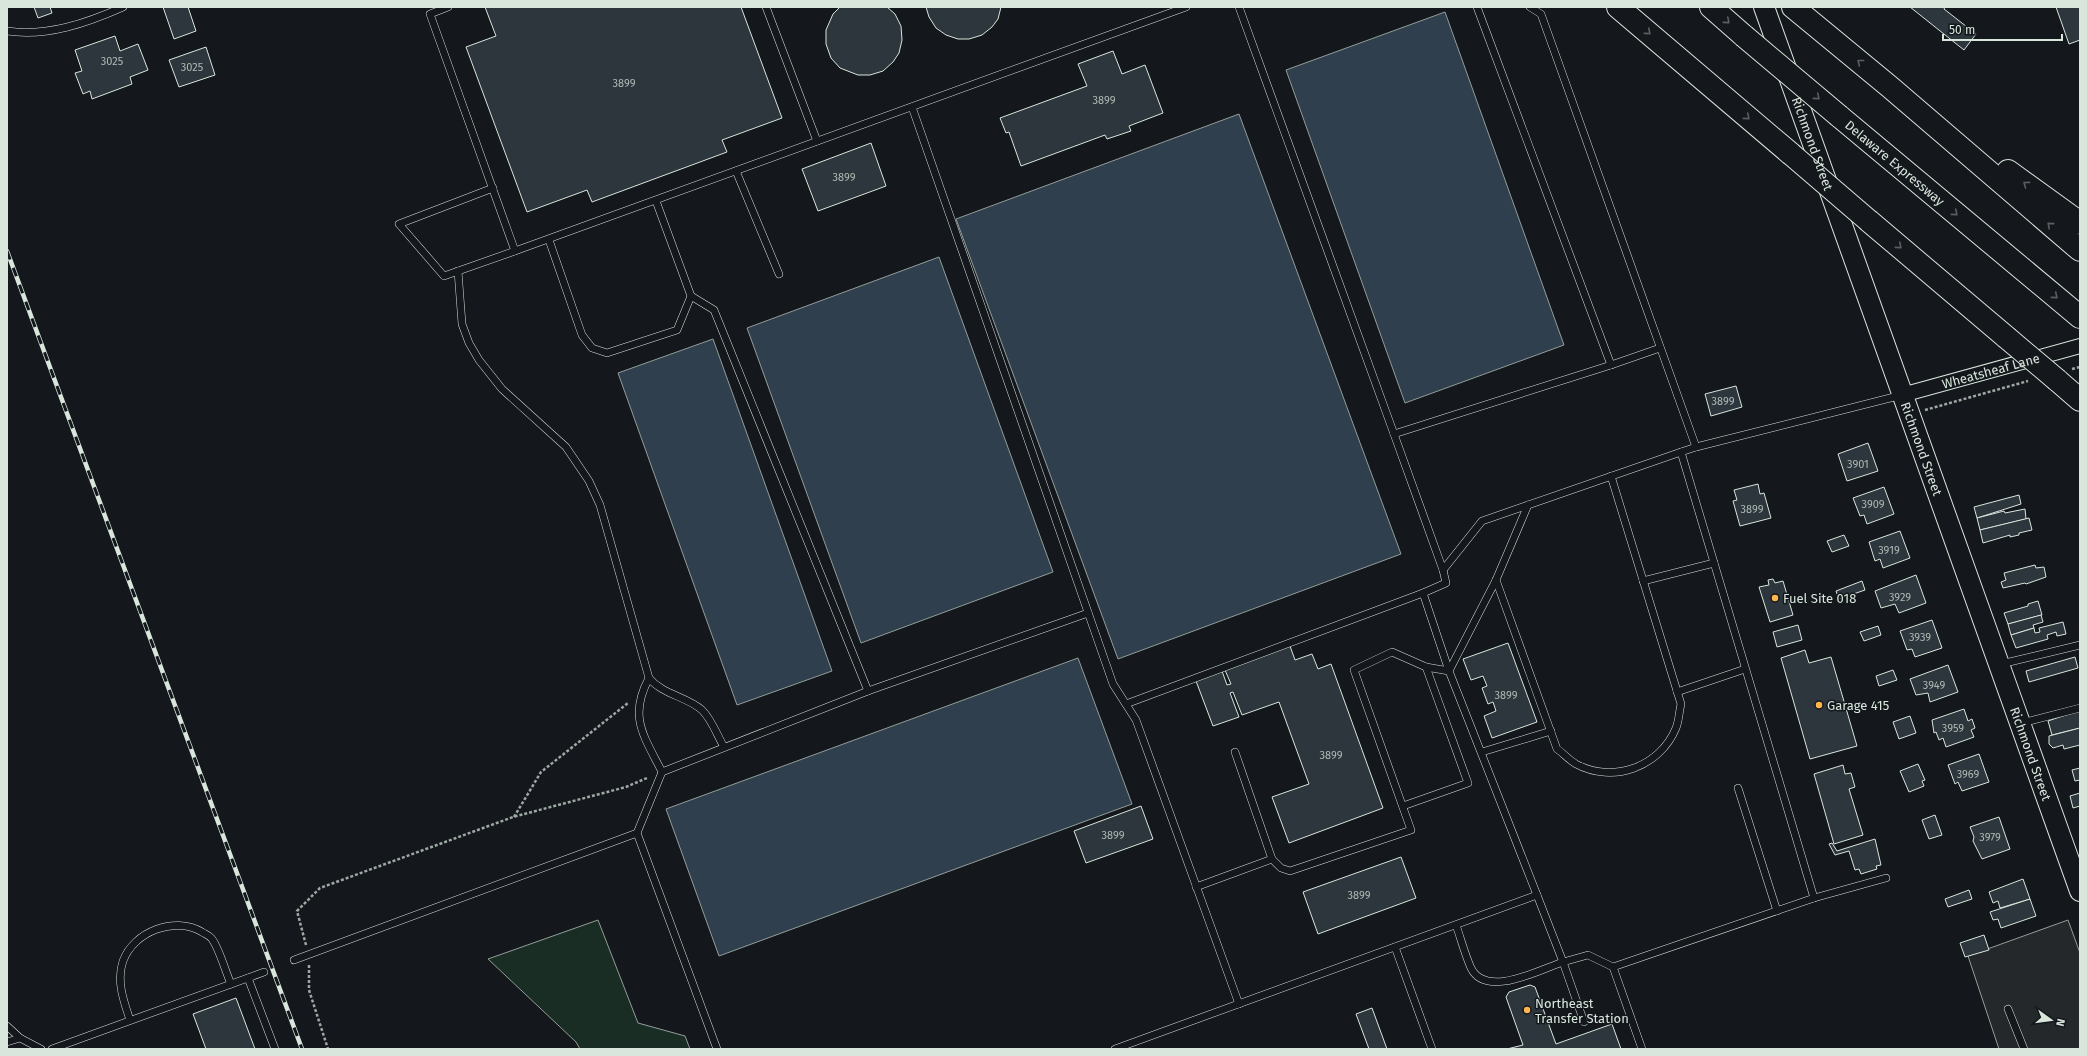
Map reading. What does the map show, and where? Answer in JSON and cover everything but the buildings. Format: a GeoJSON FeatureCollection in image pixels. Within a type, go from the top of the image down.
{"type":"FeatureCollection","features":[{"type":"Feature","properties":{"kind":"highway"},"geometry":{"type":"LineString","coordinates":[[1618,7],[2006,337],[2061,376],[2080,400]]}},
{"type":"Feature","properties":{"kind":"highway","name":"Delaware Expressway"},"geometry":{"type":"LineString","coordinates":[[1711,7],[2080,317]]}},
{"type":"Feature","properties":{"kind":"highway"},"geometry":{"type":"LineString","coordinates":[[1793,7],[1890,87],[2080,250]]}},
{"type":"Feature","properties":{"kind":"highway"},"geometry":{"type":"LineString","coordinates":[[1890,87],[2080,223]]}},
{"type":"Feature","properties":{"kind":"main road","name":"Richmond Street"},"geometry":{"type":"LineString","coordinates":[[1764,7],[2020,723],[2075,860],[2080,891]]}},
{"type":"Feature","properties":{"kind":"street","name":"Wheatsheaf Lane"},"geometry":{"type":"LineString","coordinates":[[1902,395],[2080,346]]}},
{"type":"Feature","properties":{"kind":"lane"},"geometry":{"type":"LineString","coordinates":[[7,31],[40,33],[100,18],[123,7]]}},
{"type":"Feature","properties":{"kind":"lane"},"geometry":{"type":"LineString","coordinates":[[448,7],[430,14],[515,251]]}},
{"type":"Feature","properties":{"kind":"lane"},"geometry":{"type":"LineString","coordinates":[[766,7],[817,141]]}},
{"type":"Feature","properties":{"kind":"lane"},"geometry":{"type":"LineString","coordinates":[[493,188],[399,224],[444,276],[550,240],[1186,7]]}},
{"type":"Feature","properties":{"kind":"lane"},"geometry":{"type":"LineString","coordinates":[[1126,704],[1423,593],[1446,583],[1444,570],[1238,7]]}},
{"type":"Feature","properties":{"kind":"lane"},"geometry":{"type":"LineString","coordinates":[[1477,7],[1610,365]]}},
{"type":"Feature","properties":{"kind":"lane"},"geometry":{"type":"LineString","coordinates":[[1530,7],[1541,14],[1696,447]]}},
{"type":"Feature","properties":{"kind":"lane"},"geometry":{"type":"LineString","coordinates":[[912,107],[1113,684],[1136,720],[1239,1004]]}},
{"type":"Feature","properties":{"kind":"lane"},"geometry":{"type":"LineString","coordinates":[[736,171],[779,274]]}},
{"type":"Feature","properties":{"kind":"lane"},"geometry":{"type":"LineString","coordinates":[[656,201],[691,296],[714,310],[868,691]]}},
{"type":"Feature","properties":{"kind":"lane"},"geometry":{"type":"LineString","coordinates":[[550,240],[582,335],[586,342],[599,352],[607,353],[677,330],[691,296]]}},
{"type":"Feature","properties":{"kind":"lane"},"geometry":{"type":"LineString","coordinates":[[458,271],[462,324],[469,343],[479,360],[502,389],[566,447],[589,480],[600,505],[649,678],[654,684],[668,693],[690,702],[702,710],[724,747]]}},
{"type":"Feature","properties":{"kind":"lane"},"geometry":{"type":"LineString","coordinates":[[1394,434],[1660,348]]}},
{"type":"Feature","properties":{"kind":"lane"},"geometry":{"type":"LineString","coordinates":[[1444,570],[1482,521],[1696,447],[1902,395]]}},
{"type":"Feature","properties":{"kind":"lane"},"geometry":{"type":"LineString","coordinates":[[1681,452],[1814,898]]}},
{"type":"Feature","properties":{"kind":"lane"},"geometry":{"type":"LineString","coordinates":[[1496,580],[1557,749],[1575,764],[1598,772],[1622,772],[1645,764],[1663,749],[1676,728],[1681,704],[1611,476]]}},
{"type":"Feature","properties":{"kind":"lane"},"geometry":{"type":"LineString","coordinates":[[1449,671],[1496,580],[1528,505]]}},
{"type":"Feature","properties":{"kind":"lane"},"geometry":{"type":"LineString","coordinates":[[1643,581],[1714,563]]}},
{"type":"Feature","properties":{"kind":"lane"},"geometry":{"type":"LineString","coordinates":[[1423,593],[1449,671],[1563,962],[1584,1022]]}},
{"type":"Feature","properties":{"kind":"lane"},"geometry":{"type":"LineString","coordinates":[[717,1049],[637,833],[662,772],[868,691],[1088,613]]}},
{"type":"Feature","properties":{"kind":"lane"},"geometry":{"type":"LineString","coordinates":[[1999,665],[2080,645]]}},
{"type":"Feature","properties":{"kind":"lane"},"geometry":{"type":"LineString","coordinates":[[1235,752],[1272,859],[1281,868],[1290,871],[1411,830],[1354,670],[1392,652],[1426,667],[1449,671]]}},
{"type":"Feature","properties":{"kind":"lane"},"geometry":{"type":"LineString","coordinates":[[1403,806],[1468,783],[1426,667]]}},
{"type":"Feature","properties":{"kind":"lane"},"geometry":{"type":"LineString","coordinates":[[1677,692],[1745,669]]}},
{"type":"Feature","properties":{"kind":"lane"},"geometry":{"type":"LineString","coordinates":[[649,678],[643,690],[639,706],[638,722],[642,734],[662,772]]}},
{"type":"Feature","properties":{"kind":"lane"},"geometry":{"type":"LineString","coordinates":[[2020,723],[2080,708]]}},
{"type":"Feature","properties":{"kind":"lane"},"geometry":{"type":"LineString","coordinates":[[1482,752],[1551,731]]}},
{"type":"Feature","properties":{"kind":"lane"},"geometry":{"type":"LineString","coordinates":[[1738,788],[1777,911]]}},
{"type":"Feature","properties":{"kind":"lane"},"geometry":{"type":"LineString","coordinates":[[294,960],[637,833]]}},
{"type":"Feature","properties":{"kind":"lane"},"geometry":{"type":"LineString","coordinates":[[1196,887],[1272,859]]}},
{"type":"Feature","properties":{"kind":"lane"},"geometry":{"type":"LineString","coordinates":[[1612,967],[1814,898],[1886,878]]}},
{"type":"Feature","properties":{"kind":"lane"},"geometry":{"type":"LineString","coordinates":[[1115,1049],[1537,895]]}},
{"type":"Feature","properties":{"kind":"lane"},"geometry":{"type":"LineString","coordinates":[[1456,925],[1472,970],[1480,977],[1490,982],[1501,983],[1588,955],[1612,967],[1642,1049]]}},
{"type":"Feature","properties":{"kind":"lane"},"geometry":{"type":"LineString","coordinates":[[130,1020],[121,994],[120,980],[123,961],[132,946],[146,934],[162,927],[179,926],[196,929],[212,938],[231,984]]}},
{"type":"Feature","properties":{"kind":"lane"},"geometry":{"type":"LineString","coordinates":[[1395,947],[1432,1049]]}},
{"type":"Feature","properties":{"kind":"lane"},"geometry":{"type":"LineString","coordinates":[[52,1049],[264,972]]}},
{"type":"Feature","properties":{"kind":"lane"},"geometry":{"type":"LineString","coordinates":[[248,978],[275,1049]]}},
{"type":"Feature","properties":{"kind":"lane"},"geometry":{"type":"LineString","coordinates":[[2008,1009],[2024,1049]]}},
{"type":"Feature","properties":{"kind":"lane"},"geometry":{"type":"LineString","coordinates":[[7,1026],[20,1038],[41,1049]]}},
{"type":"Feature","properties":{"kind":"lane"},"geometry":{"type":"LineString","coordinates":[[7,1042],[20,1038]]}},
{"type":"Feature","properties":{"kind":"path"},"geometry":{"type":"LineString","coordinates":[[2061,376],[2080,367]]}},
{"type":"Feature","properties":{"kind":"path"},"geometry":{"type":"LineString","coordinates":[[1923,411],[2034,379]]}},
{"type":"Feature","properties":{"kind":"path"},"geometry":{"type":"LineString","coordinates":[[513,817],[541,772],[618,712],[643,690]]}},
{"type":"Feature","properties":{"kind":"path"},"geometry":{"type":"LineString","coordinates":[[328,1049],[309,990],[309,955],[297,911],[320,888],[513,817],[626,788],[662,772]]}},
{"type":"Feature","properties":{"kind":"green space"},"geometry":{"type":"Polygon","coordinates":[[[598,920],[638,1023],[685,1036],[690,1049],[580,1049],[576,1042],[488,959],[598,920]]]}},
{"type":"Feature","properties":{"kind":"shaded area"},"geometry":{"type":"Polygon","coordinates":[[[2068,920],[2080,953],[2080,1049],[1999,1049],[1968,956],[2068,920]]]}},
{"type":"Feature","properties":{"kind":"water"},"geometry":{"type":"Polygon","coordinates":[[[1445,12],[1564,345],[1405,403],[1286,70],[1445,12]]]}},
{"type":"Feature","properties":{"kind":"water"},"geometry":{"type":"Polygon","coordinates":[[[1239,114],[1401,554],[1118,659],[956,219],[1239,114]]]}},
{"type":"Feature","properties":{"kind":"water"},"geometry":{"type":"Polygon","coordinates":[[[939,257],[1053,572],[861,643],[747,328],[939,257]]]}},
{"type":"Feature","properties":{"kind":"water"},"geometry":{"type":"Polygon","coordinates":[[[713,339],[832,671],[737,705],[618,373],[713,339]]]}},
{"type":"Feature","properties":{"kind":"water"},"geometry":{"type":"Polygon","coordinates":[[[1078,658],[1132,804],[719,956],[666,809],[1078,658]]]}},
{"type":"Feature","properties":{"kind":"railway"},"geometry":{"type":"LineString","coordinates":[[7,251],[302,1049]]}},
{"type":"Feature","properties":{"kind":"place","name":"Fuel Site 018"},"geometry":{"type":"Point","coordinates":[1775,598]}},
{"type":"Feature","properties":{"kind":"place","name":"Garage 415"},"geometry":{"type":"Point","coordinates":[1819,705]}},
{"type":"Feature","properties":{"kind":"place","name":"Northeast Transfer Station"},"geometry":{"type":"Point","coordinates":[1527,1010]}}]}
